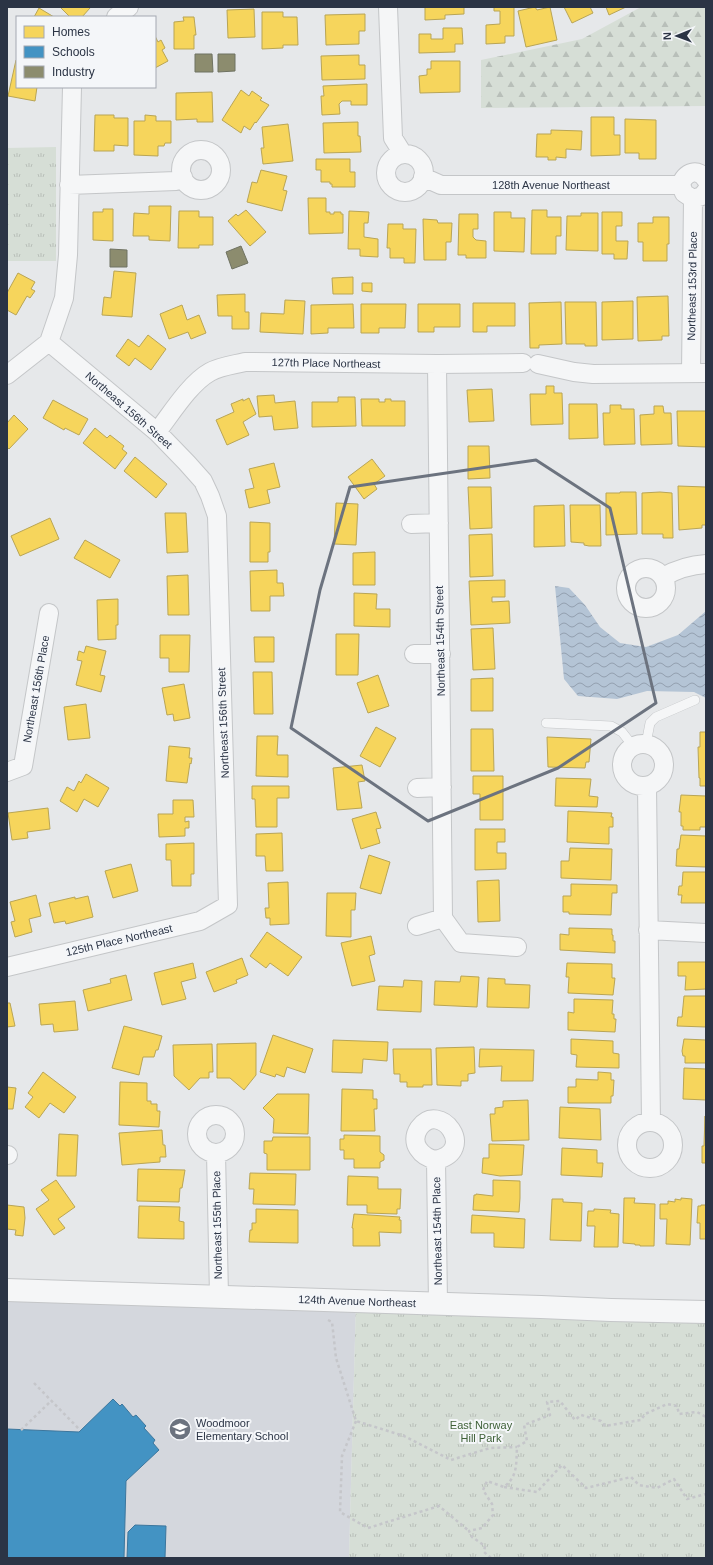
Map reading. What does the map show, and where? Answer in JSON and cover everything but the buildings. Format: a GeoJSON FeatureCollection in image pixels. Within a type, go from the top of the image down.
{"type":"FeatureCollection","features":[{"type":"Feature","properties":{"kind":"street"},"geometry":{"type":"LineString","coordinates":[[117,16],[129,7]]}},
{"type":"Feature","properties":{"kind":"street"},"geometry":{"type":"LineString","coordinates":[[388,7],[393,138],[403,154]]}},
{"type":"Feature","properties":{"kind":"street"},"geometry":{"type":"LineString","coordinates":[[7,374],[49,342],[64,298],[68,255],[72,88]]}},
{"type":"Feature","properties":{"kind":"street"},"geometry":{"type":"LineString","coordinates":[[403,154],[414,156],[419,160],[422,166],[423,177],[421,183],[410,191],[404,192],[396,190],[390,186],[386,173],[388,165],[397,156],[403,154]]}},
{"type":"Feature","properties":{"kind":"street"},"geometry":{"type":"LineString","coordinates":[[700,195],[684,193],[681,184],[685,176],[693,172],[700,174],[706,180]]}},
{"type":"Feature","properties":{"kind":"street"},"geometry":{"type":"LineString","coordinates":[[69,185],[176,181],[183,177]]}},
{"type":"Feature","properties":{"kind":"street","name":"128th Avenue Northeast"},"geometry":{"type":"LineString","coordinates":[[423,177],[442,185],[681,184]]}},
{"type":"Feature","properties":{"kind":"street","name":"Northeast 153rd Place"},"geometry":{"type":"LineString","coordinates":[[698,373],[700,195]]}},
{"type":"Feature","properties":{"kind":"street","name":"Northeast 156th Street"},"geometry":{"type":"LineString","coordinates":[[49,342],[157,432],[203,481],[217,516],[228,905]]}},
{"type":"Feature","properties":{"kind":"street","name":"127th Place Northeast"},"geometry":{"type":"LineString","coordinates":[[157,432],[195,383],[210,372],[225,366],[245,362],[531,364],[593,374],[698,373]]}},
{"type":"Feature","properties":{"kind":"street","name":"Northeast 154th Street"},"geometry":{"type":"LineString","coordinates":[[438,364],[443,918]]}},
{"type":"Feature","properties":{"kind":"street"},"geometry":{"type":"LineString","coordinates":[[412,524],[439,523]]}},
{"type":"Feature","properties":{"kind":"street"},"geometry":{"type":"LineString","coordinates":[[663,577],[676,570],[692,565],[706,564]]}},
{"type":"Feature","properties":{"kind":"street","name":"Northeast 156th Place"},"geometry":{"type":"LineString","coordinates":[[15,769],[49,613]]}},
{"type":"Feature","properties":{"kind":"street"},"geometry":{"type":"LineString","coordinates":[[414,654],[441,654]]}},
{"type":"Feature","properties":{"kind":"street"},"geometry":{"type":"LineString","coordinates":[[640,745],[653,746],[659,750],[664,763],[662,776],[657,782],[647,786],[637,785],[631,782],[623,771],[622,764],[627,751],[640,745]]}},
{"type":"Feature","properties":{"kind":"street"},"geometry":{"type":"LineString","coordinates":[[647,786],[651,1122]]}},
{"type":"Feature","properties":{"kind":"street"},"geometry":{"type":"LineString","coordinates":[[417,788],[442,787]]}},
{"type":"Feature","properties":{"kind":"street","name":"125th Place Northeast"},"geometry":{"type":"LineString","coordinates":[[7,967],[200,921],[228,905]]}},
{"type":"Feature","properties":{"kind":"street"},"geometry":{"type":"LineString","coordinates":[[417,926],[443,918],[461,943],[517,947]]}},
{"type":"Feature","properties":{"kind":"street"},"geometry":{"type":"LineString","coordinates":[[648,930],[706,932]]}},
{"type":"Feature","properties":{"kind":"street","name":"Northeast 155th Place"},"geometry":{"type":"LineString","coordinates":[[216,1153],[219,1296]]}},
{"type":"Feature","properties":{"kind":"street","name":"Northeast 154th Place"},"geometry":{"type":"LineString","coordinates":[[436,1160],[438,1303]]}},
{"type":"Feature","properties":{"kind":"street","name":"124th Avenue Northeast"},"geometry":{"type":"LineString","coordinates":[[7,1290],[706,1312]]}},
{"type":"Feature","properties":{"kind":"lane"},"geometry":{"type":"LineString","coordinates":[[546,722],[611,726],[640,745],[650,723],[656,716],[695,700]]}},
{"type":"Feature","properties":{"kind":"path"},"geometry":{"type":"LineString","coordinates":[[325,1318],[332,1322],[336,1358],[356,1421],[342,1456],[340,1512],[368,1528],[439,1506],[469,1532],[472,1537],[485,1546],[484,1552],[491,1558]]}},
{"type":"Feature","properties":{"kind":"path"},"geometry":{"type":"LineString","coordinates":[[34,1383],[80,1430]]}},
{"type":"Feature","properties":{"kind":"path"},"geometry":{"type":"LineString","coordinates":[[21,1430],[51,1401]]}},
{"type":"Feature","properties":{"kind":"path"},"geometry":{"type":"LineString","coordinates":[[356,1421],[404,1436],[451,1460],[490,1448],[517,1447],[527,1441],[524,1425],[550,1415],[547,1402],[560,1401],[575,1420],[581,1415],[600,1421],[605,1426],[641,1420],[645,1414],[667,1404],[676,1406],[679,1414],[698,1412],[706,1417]]}},
{"type":"Feature","properties":{"kind":"path"},"geometry":{"type":"LineString","coordinates":[[504,1487],[511,1481],[515,1472],[517,1447]]}},
{"type":"Feature","properties":{"kind":"path"},"geometry":{"type":"LineString","coordinates":[[469,1532],[482,1528],[493,1514],[492,1504],[483,1490],[487,1481],[504,1487],[537,1492],[562,1465],[586,1488],[631,1477],[639,1485],[657,1488],[674,1480],[687,1499],[706,1494]]}},
{"type":"Feature","properties":{"kind":"highlighted area"},"geometry":{"type":"Polygon","coordinates":[[[536,460],[610,508],[656,703],[558,768],[428,821],[291,728],[320,590],[350,487],[536,460]]]}},
{"type":"Feature","properties":{"kind":"shaded area","name":"Woodmoor Elementary School"},"geometry":{"type":"Polygon","coordinates":[[[7,1290],[356,1301],[349,1558],[7,1558],[7,1290]]]}},
{"type":"Feature","properties":{"kind":"green space"},"geometry":{"type":"Polygon","coordinates":[[[641,7],[706,7],[706,106],[481,108],[481,60],[582,39],[641,7]]]}},
{"type":"Feature","properties":{"kind":"green space"},"geometry":{"type":"Polygon","coordinates":[[[56,147],[56,261],[7,261],[7,148],[56,147]]]}},
{"type":"Feature","properties":{"kind":"green space","name":"East Norway Hill Park"},"geometry":{"type":"Polygon","coordinates":[[[356,1301],[706,1310],[706,1558],[349,1558],[356,1301]]]}},
{"type":"Feature","properties":{"kind":"water"},"geometry":{"type":"Polygon","coordinates":[[[555,586],[569,588],[585,605],[600,627],[620,643],[646,647],[678,635],[706,611],[706,698],[694,692],[647,691],[617,699],[578,696],[564,679],[555,586]]]}},
{"type":"Feature","properties":{"kind":"place","name":"Woodmoor Elementary School"},"geometry":{"type":"Point","coordinates":[180,1429]}}]}
